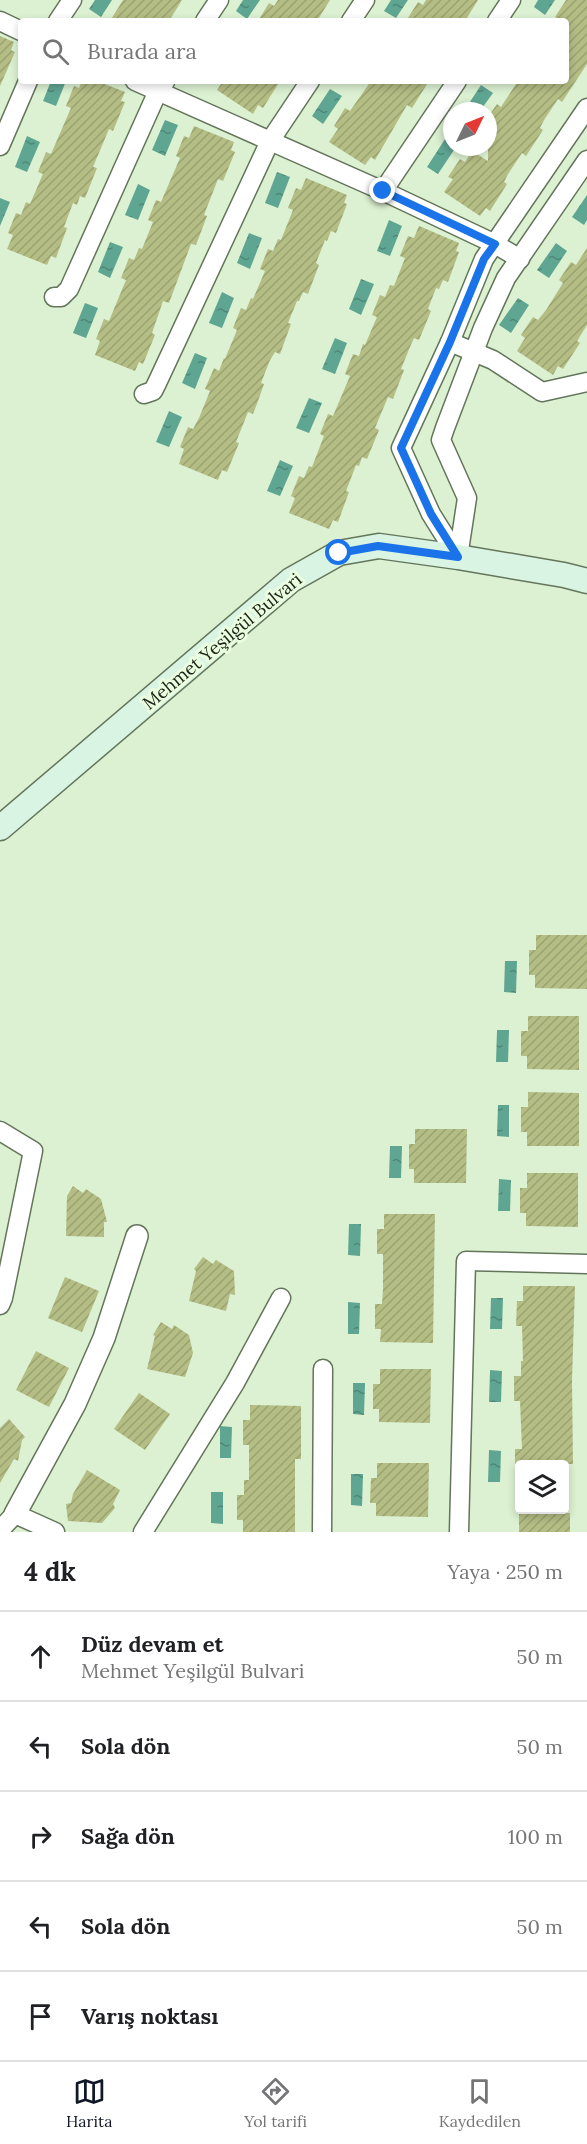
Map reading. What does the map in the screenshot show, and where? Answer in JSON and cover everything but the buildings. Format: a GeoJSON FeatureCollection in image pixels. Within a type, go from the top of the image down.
{"type":"FeatureCollection","features":[{"type":"Feature","properties":{"kind":"main road","name":"Mehmet Yeşilgül Bulvari"},"geometry":{"type":"LineString","coordinates":[[0,828],[291,580],[339,553],[378,546],[458,557],[587,581]]}},
{"type":"Feature","properties":{"kind":"street"},"geometry":{"type":"LineString","coordinates":[[60,18],[72,0]]}},
{"type":"Feature","properties":{"kind":"street"},"geometry":{"type":"LineString","coordinates":[[207,18],[219,0]]}},
{"type":"Feature","properties":{"kind":"street"},"geometry":{"type":"LineString","coordinates":[[353,18],[365,0]]}},
{"type":"Feature","properties":{"kind":"street"},"geometry":{"type":"LineString","coordinates":[[499,18],[511,0]]}},
{"type":"Feature","properties":{"kind":"street"},"geometry":{"type":"LineString","coordinates":[[0,21],[18,30]]}},
{"type":"Feature","properties":{"kind":"street"},"geometry":{"type":"LineString","coordinates":[[0,146],[27,84]]}},
{"type":"Feature","properties":{"kind":"street"},"geometry":{"type":"LineString","coordinates":[[144,394],[153,391],[157,383],[270,141],[308,84]]}},
{"type":"Feature","properties":{"kind":"street"},"geometry":{"type":"LineString","coordinates":[[383,191],[455,84]]}},
{"type":"Feature","properties":{"kind":"street"},"geometry":{"type":"LineString","coordinates":[[54,297],[62,297],[69,289],[162,86],[270,141],[495,244],[520,259]]}},
{"type":"Feature","properties":{"kind":"street"},"geometry":{"type":"LineString","coordinates":[[458,557],[431,514],[401,448],[450,342],[482,265],[587,108]]}},
{"type":"Feature","properties":{"kind":"street"},"geometry":{"type":"LineString","coordinates":[[458,557],[467,498],[441,440],[476,353],[483,328],[506,278],[587,160]]}},
{"type":"Feature","properties":{"kind":"street"},"geometry":{"type":"LineString","coordinates":[[482,265],[506,278]]}},
{"type":"Feature","properties":{"kind":"street"},"geometry":{"type":"LineString","coordinates":[[450,342],[493,360],[542,392],[587,382]]}},
{"type":"Feature","properties":{"kind":"street"},"geometry":{"type":"LineString","coordinates":[[0,1131],[33,1151],[0,1305]]}},
{"type":"Feature","properties":{"kind":"street"},"geometry":{"type":"LineString","coordinates":[[0,1530],[8,1510],[75,1404],[104,1338],[137,1236]]}},
{"type":"Feature","properties":{"kind":"street"},"geometry":{"type":"LineString","coordinates":[[459,1532],[466,1261],[587,1264]]}},
{"type":"Feature","properties":{"kind":"street"},"geometry":{"type":"LineString","coordinates":[[143,1532],[235,1383],[280,1298]]}},
{"type":"Feature","properties":{"kind":"street"},"geometry":{"type":"LineString","coordinates":[[322,1532],[323,1369]]}},
{"type":"Feature","properties":{"kind":"street"},"geometry":{"type":"LineString","coordinates":[[8,1510],[55,1532]]}},
{"type":"Feature","properties":{"kind":"water"},"geometry":{"type":"Polygon","coordinates":[[[95,0],[112,0],[101,17],[89,9],[95,0]]]}},
{"type":"Feature","properties":{"kind":"water"},"geometry":{"type":"Polygon","coordinates":[[[243,0],[260,0],[248,18],[236,11],[243,0]]]}},
{"type":"Feature","properties":{"kind":"water"},"geometry":{"type":"Polygon","coordinates":[[[391,0],[408,0],[396,18],[384,11],[391,0]]]}},
{"type":"Feature","properties":{"kind":"water"},"geometry":{"type":"Polygon","coordinates":[[[538,0],[555,0],[545,15],[534,7],[538,0]]]}},
{"type":"Feature","properties":{"kind":"water"},"geometry":{"type":"Polygon","coordinates":[[[50,84],[65,84],[56,106],[43,101],[50,84]]]}},
{"type":"Feature","properties":{"kind":"water"},"geometry":{"type":"Polygon","coordinates":[[[481,85],[493,93],[486,102],[470,102],[481,85]]]}},
{"type":"Feature","properties":{"kind":"water"},"geometry":{"type":"Polygon","coordinates":[[[330,89],[342,96],[323,124],[312,116],[330,89]]]}},
{"type":"Feature","properties":{"kind":"water"},"geometry":{"type":"Polygon","coordinates":[[[165,120],[178,125],[165,156],[152,150],[165,120]]]}},
{"type":"Feature","properties":{"kind":"water"},"geometry":{"type":"Polygon","coordinates":[[[27,136],[40,142],[27,172],[15,167],[27,136]]]}},
{"type":"Feature","properties":{"kind":"water"},"geometry":{"type":"Polygon","coordinates":[[[443,142],[443,156],[450,156],[438,174],[427,167],[443,142]]]}},
{"type":"Feature","properties":{"kind":"water"},"geometry":{"type":"Polygon","coordinates":[[[277,172],[290,177],[278,208],[265,203],[277,172]]]}},
{"type":"Feature","properties":{"kind":"water"},"geometry":{"type":"Polygon","coordinates":[[[138,184],[150,190],[138,220],[125,215],[138,184]]]}},
{"type":"Feature","properties":{"kind":"water"},"geometry":{"type":"Polygon","coordinates":[[[587,195],[587,220],[584,225],[572,217],[587,195]]]}},
{"type":"Feature","properties":{"kind":"water"},"geometry":{"type":"Polygon","coordinates":[[[0,198],[10,202],[0,226],[0,198]]]}},
{"type":"Feature","properties":{"kind":"water"},"geometry":{"type":"Polygon","coordinates":[[[389,220],[402,226],[390,256],[377,251],[389,220]]]}},
{"type":"Feature","properties":{"kind":"water"},"geometry":{"type":"Polygon","coordinates":[[[249,233],[262,238],[250,269],[237,263],[249,233]]]}},
{"type":"Feature","properties":{"kind":"water"},"geometry":{"type":"Polygon","coordinates":[[[110,242],[123,247],[110,278],[98,272],[110,242]]]}},
{"type":"Feature","properties":{"kind":"water"},"geometry":{"type":"Polygon","coordinates":[[[556,243],[567,251],[549,278],[537,270],[556,243]]]}},
{"type":"Feature","properties":{"kind":"water"},"geometry":{"type":"Polygon","coordinates":[[[361,279],[374,284],[361,315],[349,309],[361,279]]]}},
{"type":"Feature","properties":{"kind":"water"},"geometry":{"type":"Polygon","coordinates":[[[222,292],[234,298],[222,328],[209,323],[222,292]]]}},
{"type":"Feature","properties":{"kind":"water"},"geometry":{"type":"Polygon","coordinates":[[[518,298],[529,305],[511,333],[499,325],[518,298]]]}},
{"type":"Feature","properties":{"kind":"water"},"geometry":{"type":"Polygon","coordinates":[[[85,303],[98,308],[86,338],[73,333],[85,303]]]}},
{"type":"Feature","properties":{"kind":"water"},"geometry":{"type":"Polygon","coordinates":[[[335,338],[347,343],[335,374],[322,369],[335,338]]]}},
{"type":"Feature","properties":{"kind":"water"},"geometry":{"type":"Polygon","coordinates":[[[195,353],[207,358],[195,389],[182,383],[195,353]]]}},
{"type":"Feature","properties":{"kind":"water"},"geometry":{"type":"Polygon","coordinates":[[[309,398],[322,403],[309,433],[296,428],[309,398]]]}},
{"type":"Feature","properties":{"kind":"water"},"geometry":{"type":"Polygon","coordinates":[[[169,411],[182,417],[169,447],[156,442],[169,411]]]}},
{"type":"Feature","properties":{"kind":"water"},"geometry":{"type":"Polygon","coordinates":[[[280,460],[293,466],[280,496],[267,491],[280,460]]]}},
{"type":"Feature","properties":{"kind":"water"},"geometry":{"type":"Polygon","coordinates":[[[505,961],[517,961],[516,993],[504,992],[505,961]]]}},
{"type":"Feature","properties":{"kind":"water"},"geometry":{"type":"Polygon","coordinates":[[[497,1030],[509,1030],[508,1062],[496,1062],[497,1030]]]}},
{"type":"Feature","properties":{"kind":"water"},"geometry":{"type":"Polygon","coordinates":[[[498,1105],[509,1105],[509,1137],[497,1136],[498,1105]]]}},
{"type":"Feature","properties":{"kind":"water"},"geometry":{"type":"Polygon","coordinates":[[[390,1146],[402,1146],[401,1178],[389,1178],[390,1146]]]}},
{"type":"Feature","properties":{"kind":"water"},"geometry":{"type":"Polygon","coordinates":[[[499,1179],[511,1180],[510,1211],[498,1211],[499,1179]]]}},
{"type":"Feature","properties":{"kind":"water"},"geometry":{"type":"Polygon","coordinates":[[[349,1224],[361,1224],[360,1256],[348,1255],[349,1224]]]}},
{"type":"Feature","properties":{"kind":"water"},"geometry":{"type":"Polygon","coordinates":[[[491,1298],[503,1298],[502,1329],[490,1329],[491,1298]]]}},
{"type":"Feature","properties":{"kind":"water"},"geometry":{"type":"Polygon","coordinates":[[[348,1302],[360,1303],[359,1334],[348,1334],[348,1302]]]}},
{"type":"Feature","properties":{"kind":"water"},"geometry":{"type":"Polygon","coordinates":[[[490,1370],[502,1371],[501,1402],[489,1402],[490,1370]]]}},
{"type":"Feature","properties":{"kind":"water"},"geometry":{"type":"Polygon","coordinates":[[[353,1383],[365,1383],[364,1415],[353,1414],[353,1383]]]}},
{"type":"Feature","properties":{"kind":"water"},"geometry":{"type":"Polygon","coordinates":[[[220,1426],[232,1427],[231,1458],[220,1458],[220,1426]]]}},
{"type":"Feature","properties":{"kind":"water"},"geometry":{"type":"Polygon","coordinates":[[[489,1450],[501,1451],[500,1482],[488,1482],[489,1450]]]}},
{"type":"Feature","properties":{"kind":"water"},"geometry":{"type":"Polygon","coordinates":[[[351,1474],[363,1474],[362,1506],[351,1505],[351,1474]]]}},
{"type":"Feature","properties":{"kind":"water"},"geometry":{"type":"Polygon","coordinates":[[[211,1492],[223,1492],[223,1524],[211,1523],[211,1492]]]}},
{"type":"Feature","properties":{"kind":"route"},"geometry":{"type":"LineString","coordinates":[[339,553],[378,546],[458,557],[431,514],[401,448],[450,342],[484,259],[495,244],[383,191]]}}]}
